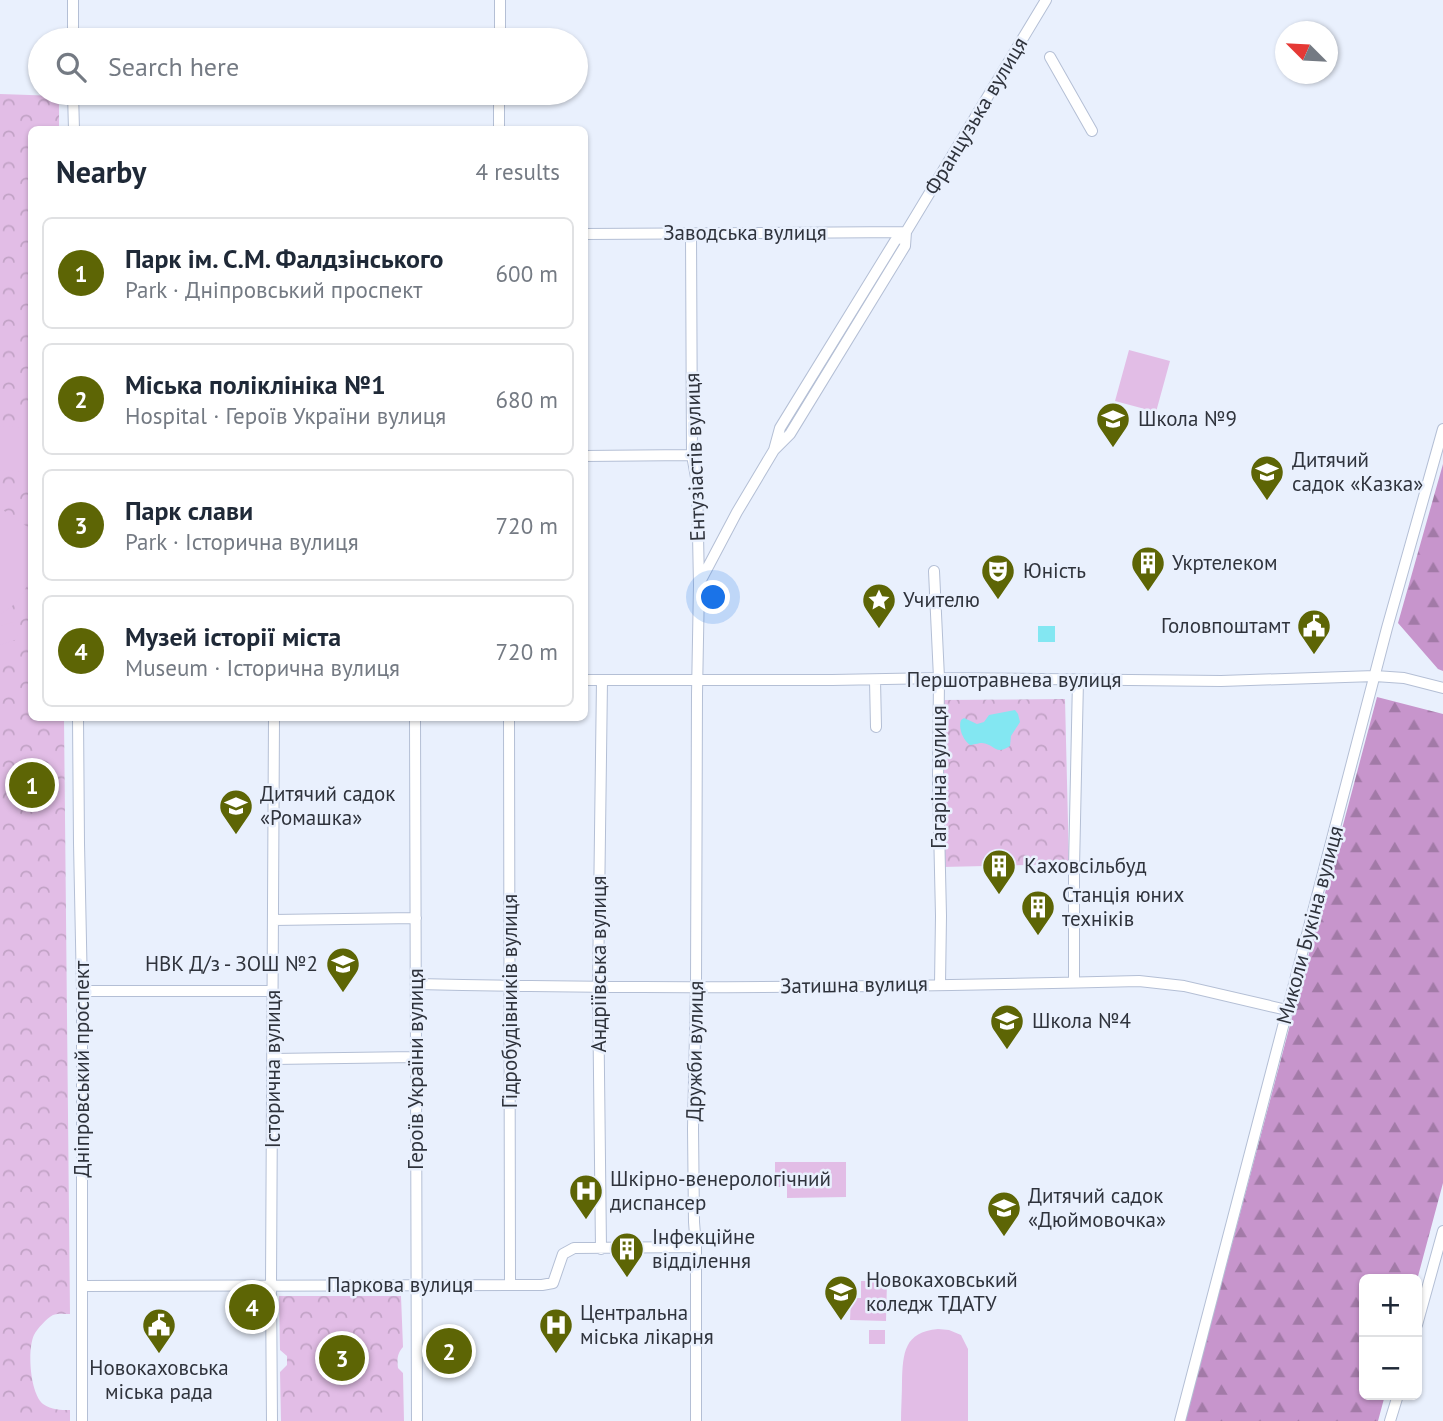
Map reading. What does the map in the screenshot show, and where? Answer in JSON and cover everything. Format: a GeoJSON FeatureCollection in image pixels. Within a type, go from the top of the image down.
{"type":"FeatureCollection","features":[{"type":"Feature","properties":{"kind":"street"},"geometry":{"type":"LineString","coordinates":[[73,0],[73,28]]}},
{"type":"Feature","properties":{"kind":"street"},"geometry":{"type":"LineString","coordinates":[[500,0],[500,28]]}},
{"type":"Feature","properties":{"kind":"street","name":"Французька вулиця"},"geometry":{"type":"LineString","coordinates":[[699,585],[774,450],[790,434],[852,334],[905,246],[906,232],[1046,0]]}},
{"type":"Feature","properties":{"kind":"street"},"geometry":{"type":"LineString","coordinates":[[1050,57],[1092,131]]}},
{"type":"Feature","properties":{"kind":"street"},"geometry":{"type":"LineString","coordinates":[[73,105],[74,126]]}},
{"type":"Feature","properties":{"kind":"street"},"geometry":{"type":"LineString","coordinates":[[499,105],[499,126]]}},
{"type":"Feature","properties":{"kind":"street","name":"Заводська вулиця"},"geometry":{"type":"LineString","coordinates":[[588,234],[906,232]]}},
{"type":"Feature","properties":{"kind":"street","name":"Ентузіастів вулиця"},"geometry":{"type":"LineString","coordinates":[[691,233],[692,455],[697,483],[699,585],[697,680]]}},
{"type":"Feature","properties":{"kind":"street","name":"Миколи Букіна вулиця"},"geometry":{"type":"LineString","coordinates":[[1180,1421],[1375,676],[1443,429]]}},
{"type":"Feature","properties":{"kind":"street"},"geometry":{"type":"LineString","coordinates":[[588,456],[692,455]]}},
{"type":"Feature","properties":{"kind":"street","name":"Гагаріна вулиця"},"geometry":{"type":"LineString","coordinates":[[934,571],[939,678],[940,984]]}},
{"type":"Feature","properties":{"kind":"street","name":"Першотравнева вулиця"},"geometry":{"type":"LineString","coordinates":[[588,680],[939,678],[1221,681],[1375,676],[1404,678],[1443,688]]}},
{"type":"Feature","properties":{"kind":"street","name":"Андріївська вулиця"},"geometry":{"type":"LineString","coordinates":[[601,1249],[598,986],[602,680]]}},
{"type":"Feature","properties":{"kind":"street","name":"Дружби вулиця"},"geometry":{"type":"LineString","coordinates":[[696,1421],[693,1129],[697,680]]}},
{"type":"Feature","properties":{"kind":"street"},"geometry":{"type":"LineString","coordinates":[[876,680],[876,727]]}},
{"type":"Feature","properties":{"kind":"street"},"geometry":{"type":"LineString","coordinates":[[1074,982],[1078,680]]}},
{"type":"Feature","properties":{"kind":"street","name":"Дніпровський проспект"},"geometry":{"type":"LineString","coordinates":[[78,721],[82,991],[82,1421]]}},
{"type":"Feature","properties":{"kind":"street","name":"Історична вулиця"},"geometry":{"type":"LineString","coordinates":[[272,1421],[274,721]]}},
{"type":"Feature","properties":{"kind":"street","name":"Героїв України вулиця"},"geometry":{"type":"LineString","coordinates":[[415,721],[417,1421]]}},
{"type":"Feature","properties":{"kind":"street","name":"Гідробудівників вулиця"},"geometry":{"type":"LineString","coordinates":[[509,721],[510,1284]]}},
{"type":"Feature","properties":{"kind":"street"},"geometry":{"type":"LineString","coordinates":[[273,920],[416,918]]}},
{"type":"Feature","properties":{"kind":"street","name":"Затишна вулиця"},"geometry":{"type":"LineString","coordinates":[[417,984],[696,986],[1139,981],[1184,986],[1287,1010]]}},
{"type":"Feature","properties":{"kind":"street"},"geometry":{"type":"LineString","coordinates":[[82,991],[273,991]]}},
{"type":"Feature","properties":{"kind":"street"},"geometry":{"type":"LineString","coordinates":[[273,1059],[416,1057]]}},
{"type":"Feature","properties":{"kind":"street"},"geometry":{"type":"LineString","coordinates":[[1422,1307],[1443,1230]]}},
{"type":"Feature","properties":{"kind":"street","name":"Паркова вулиця"},"geometry":{"type":"LineString","coordinates":[[82,1286],[542,1285],[553,1283],[563,1254],[574,1248],[696,1247]]}},
{"type":"Feature","properties":{"kind":"street"},"geometry":{"type":"LineString","coordinates":[[1390,1421],[1396,1400]]}},
{"type":"Feature","properties":{"kind":"green space"},"geometry":{"type":"Polygon","coordinates":[[[0,94],[28,95],[28,105],[59,105],[59,126],[28,126],[28,721],[64,721],[70,1314],[53,1315],[40,1327],[34,1335],[30,1361],[35,1391],[43,1404],[59,1410],[70,1410],[70,1421],[0,1421],[0,94]]]}},
{"type":"Feature","properties":{"kind":"green space"},"geometry":{"type":"Polygon","coordinates":[[[1129,350],[1170,361],[1156,412],[1115,401],[1129,350]]]}},
{"type":"Feature","properties":{"kind":"green space"},"geometry":{"type":"Polygon","coordinates":[[[0,426],[28,428],[28,472],[0,470],[0,426]]]}},
{"type":"Feature","properties":{"kind":"green space"},"geometry":{"type":"Polygon","coordinates":[[[1443,464],[1443,671],[1438,669],[1398,623],[1443,464]]]}},
{"type":"Feature","properties":{"kind":"green space"},"geometry":{"type":"Polygon","coordinates":[[[0,508],[28,527],[28,583],[17,601],[0,614],[0,508]]]}},
{"type":"Feature","properties":{"kind":"green space"},"geometry":{"type":"Polygon","coordinates":[[[13,622],[18,639],[0,645],[0,626],[13,622]]]}},
{"type":"Feature","properties":{"kind":"green space"},"geometry":{"type":"Polygon","coordinates":[[[1377,697],[1443,714],[1443,1183],[1419,1274],[1359,1274],[1359,1400],[1384,1400],[1378,1421],[1185,1421],[1377,697]]]}},
{"type":"Feature","properties":{"kind":"green space"},"geometry":{"type":"Polygon","coordinates":[[[1065,699],[1069,864],[942,867],[942,700],[1065,699]]]}},
{"type":"Feature","properties":{"kind":"green space"},"geometry":{"type":"Polygon","coordinates":[[[775,1162],[846,1162],[846,1197],[787,1198],[787,1187],[775,1187],[775,1162]]]}},
{"type":"Feature","properties":{"kind":"green space"},"geometry":{"type":"Polygon","coordinates":[[[861,1281],[887,1281],[886,1321],[850,1320],[851,1298],[861,1298],[861,1281]]]}},
{"type":"Feature","properties":{"kind":"green space"},"geometry":{"type":"Polygon","coordinates":[[[279,1296],[401,1296],[403,1347],[399,1354],[398,1368],[403,1373],[404,1421],[281,1421],[280,1372],[287,1365],[287,1356],[280,1350],[279,1296]]]}},
{"type":"Feature","properties":{"kind":"green space"},"geometry":{"type":"Polygon","coordinates":[[[938,1329],[961,1335],[968,1349],[968,1421],[901,1421],[905,1353],[912,1339],[918,1334],[938,1329]]]}},
{"type":"Feature","properties":{"kind":"green space"},"geometry":{"type":"Polygon","coordinates":[[[869,1330],[885,1330],[885,1344],[869,1344],[869,1330]]]}},
{"type":"Feature","properties":{"kind":"water"},"geometry":{"type":"Polygon","coordinates":[[[1038,626],[1055,626],[1055,642],[1038,642],[1038,626]]]}},
{"type":"Feature","properties":{"kind":"water"},"geometry":{"type":"Polygon","coordinates":[[[1015,710],[1020,722],[1011,736],[1010,746],[1005,749],[998,750],[982,743],[970,745],[963,737],[960,723],[964,718],[977,724],[984,722],[989,715],[1015,710]]]}},
{"type":"Feature","properties":{"kind":"place","name":"Школа №9"},"geometry":{"type":"Point","coordinates":[1113,449]}},
{"type":"Feature","properties":{"kind":"place","name":"Дитячий садок «Казка»"},"geometry":{"type":"Point","coordinates":[1267,502]}},
{"type":"Feature","properties":{"kind":"place","name":"Укртелеком"},"geometry":{"type":"Point","coordinates":[1148,593]}},
{"type":"Feature","properties":{"kind":"place","name":"Юність"},"geometry":{"type":"Point","coordinates":[998,601]}},
{"type":"Feature","properties":{"kind":"place","name":"Учителю"},"geometry":{"type":"Point","coordinates":[879,630]}},
{"type":"Feature","properties":{"kind":"place","name":"Головпоштамт"},"geometry":{"type":"Point","coordinates":[1314,656]}},
{"type":"Feature","properties":{"kind":"place","name":"Парк ім. С.М. Фалдзінського"},"geometry":{"type":"Point","coordinates":[32,785]}},
{"type":"Feature","properties":{"kind":"place","name":"Дитячий садок «Ромашка»"},"geometry":{"type":"Point","coordinates":[236,836]}},
{"type":"Feature","properties":{"kind":"place","name":"Каховсільбуд"},"geometry":{"type":"Point","coordinates":[999,896]}},
{"type":"Feature","properties":{"kind":"place","name":"Станція юних техніків"},"geometry":{"type":"Point","coordinates":[1038,937]}},
{"type":"Feature","properties":{"kind":"place","name":"НВК Д/з - ЗОШ №2"},"geometry":{"type":"Point","coordinates":[343,994]}},
{"type":"Feature","properties":{"kind":"place","name":"Школа №4"},"geometry":{"type":"Point","coordinates":[1007,1051]}},
{"type":"Feature","properties":{"kind":"place","name":"Шкірно-венерологічний диспансер"},"geometry":{"type":"Point","coordinates":[586,1221]}},
{"type":"Feature","properties":{"kind":"place","name":"Дитячий садок «Дюймовочка»"},"geometry":{"type":"Point","coordinates":[1004,1238]}},
{"type":"Feature","properties":{"kind":"place","name":"Інфекційне відділення"},"geometry":{"type":"Point","coordinates":[627,1279]}},
{"type":"Feature","properties":{"kind":"place","name":"Музей історії міста"},"geometry":{"type":"Point","coordinates":[252,1307]}},
{"type":"Feature","properties":{"kind":"place","name":"Новокаховський коледж ТДАТУ"},"geometry":{"type":"Point","coordinates":[841,1322]}},
{"type":"Feature","properties":{"kind":"place","name":"Міська поліклініка №1"},"geometry":{"type":"Point","coordinates":[449,1351]}},
{"type":"Feature","properties":{"kind":"place","name":"Новокаховська міська рада"},"geometry":{"type":"Point","coordinates":[159,1355]}},
{"type":"Feature","properties":{"kind":"place","name":"Центральна міська лікарня"},"geometry":{"type":"Point","coordinates":[556,1355]}},
{"type":"Feature","properties":{"kind":"place","name":"Парк слави"},"geometry":{"type":"Point","coordinates":[342,1358]}}]}
